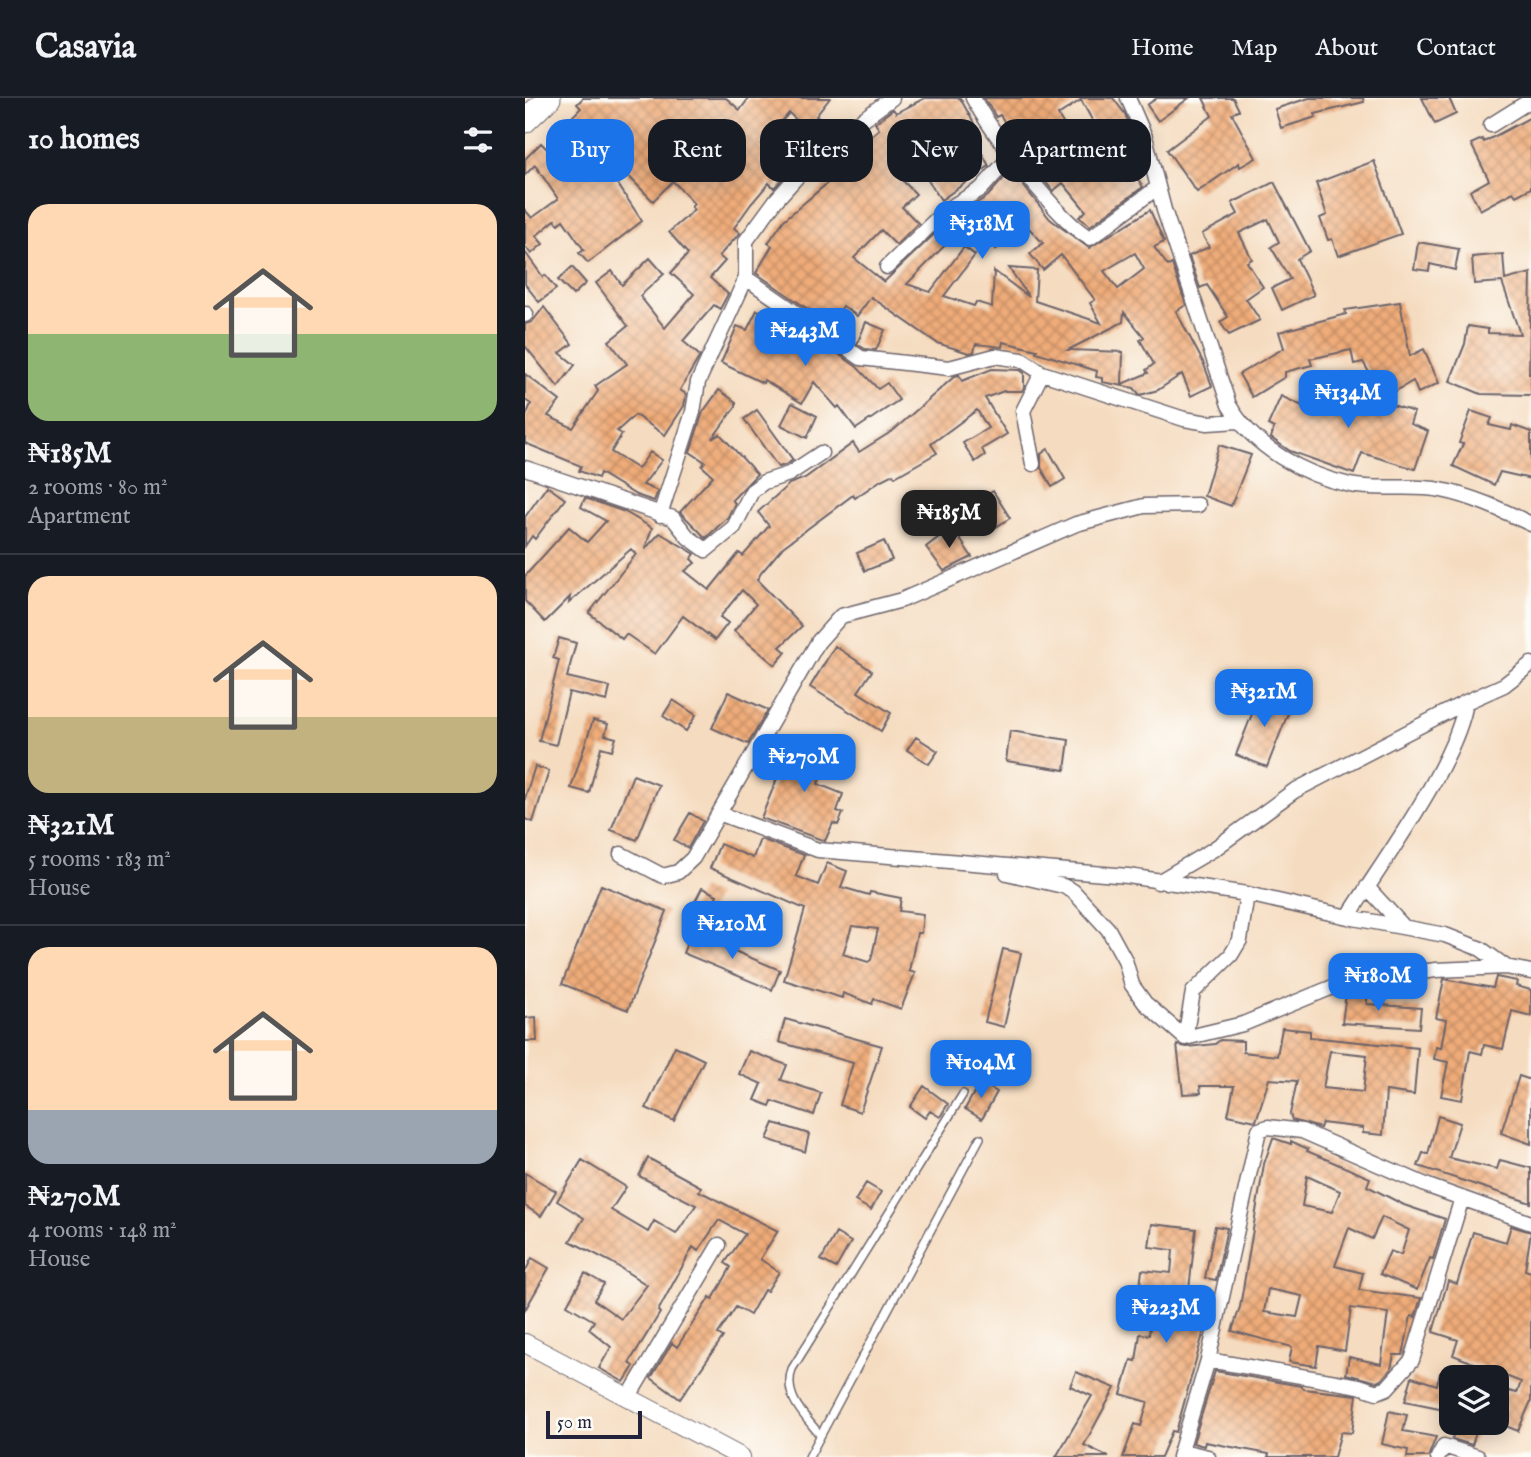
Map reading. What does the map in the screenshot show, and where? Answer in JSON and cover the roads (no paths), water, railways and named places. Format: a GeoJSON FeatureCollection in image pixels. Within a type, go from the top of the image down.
{"type":"FeatureCollection","features":[{"type":"Feature","properties":{"kind":"main road"},"geometry":{"type":"LineString","coordinates":[[525,103],[530,98]]}},
{"type":"Feature","properties":{"kind":"main road"},"geometry":{"type":"LineString","coordinates":[[525,121],[549,98]]}},
{"type":"Feature","properties":{"kind":"street"},"geometry":{"type":"LineString","coordinates":[[660,515],[693,412],[698,382],[746,278],[746,241],[776,200],[821,150],[892,98]]}},
{"type":"Feature","properties":{"kind":"street"},"geometry":{"type":"LineString","coordinates":[[973,98],[996,132]]}},
{"type":"Feature","properties":{"kind":"street"},"geometry":{"type":"LineString","coordinates":[[1128,98],[1145,137],[1158,187],[1229,405],[1238,421],[1285,461],[1331,478],[1351,485],[1440,489],[1482,502],[1531,524]]}},
{"type":"Feature","properties":{"kind":"street"},"geometry":{"type":"LineString","coordinates":[[1491,125],[1531,100]]}},
{"type":"Feature","properties":{"kind":"street"},"geometry":{"type":"LineString","coordinates":[[887,267],[946,210],[981,189],[996,173]]}},
{"type":"Feature","properties":{"kind":"street"},"geometry":{"type":"LineString","coordinates":[[1036,182],[1080,233],[1090,238],[1158,187]]}},
{"type":"Feature","properties":{"kind":"street"},"geometry":{"type":"LineString","coordinates":[[746,278],[860,358],[949,368],[995,356],[1023,360],[1042,373],[1184,419],[1208,423],[1238,421]]}},
{"type":"Feature","properties":{"kind":"street"},"geometry":{"type":"LineString","coordinates":[[1033,464],[1023,411],[1042,373]]}},
{"type":"Feature","properties":{"kind":"street"},"geometry":{"type":"LineString","coordinates":[[525,468],[673,518],[688,537],[706,550],[734,527],[752,491],[789,474],[821,453]]}},
{"type":"Feature","properties":{"kind":"street"},"geometry":{"type":"LineString","coordinates":[[621,854],[663,876],[678,872],[694,858],[818,642],[841,616],[902,600],[1076,524],[1144,506],[1198,505]]}},
{"type":"Feature","properties":{"kind":"street"},"geometry":{"type":"LineString","coordinates":[[1158,882],[1215,849],[1294,791],[1504,685],[1531,664]]}},
{"type":"Feature","properties":{"kind":"street"},"geometry":{"type":"LineString","coordinates":[[1348,917],[1437,774],[1463,722],[1466,702]]}},
{"type":"Feature","properties":{"kind":"street"},"geometry":{"type":"LineString","coordinates":[[721,814],[818,850],[1128,876],[1248,894],[1348,917],[1445,935],[1481,949],[1506,967]]}},
{"type":"Feature","properties":{"kind":"street"},"geometry":{"type":"LineString","coordinates":[[965,863],[1063,886],[1073,891],[1108,929],[1125,960],[1132,985],[1145,1003],[1185,1038]]}},
{"type":"Feature","properties":{"kind":"street"},"geometry":{"type":"LineString","coordinates":[[1367,887],[1402,925]]}},
{"type":"Feature","properties":{"kind":"street"},"geometry":{"type":"LineString","coordinates":[[1185,1038],[1192,992],[1231,955],[1240,940],[1248,894]]}},
{"type":"Feature","properties":{"kind":"street"},"geometry":{"type":"LineString","coordinates":[[1185,1038],[1243,1024],[1345,982],[1436,970],[1506,967],[1531,972]]}},
{"type":"Feature","properties":{"kind":"street"},"geometry":{"type":"LineString","coordinates":[[1208,1457],[1180,1454],[1208,1360],[1259,1130],[1268,1128],[1302,1131],[1462,1198],[1531,1223]]}},
{"type":"Feature","properties":{"kind":"street"},"geometry":{"type":"LineString","coordinates":[[1208,1360],[1383,1391],[1412,1360],[1462,1198]]}},
{"type":"Feature","properties":{"kind":"street"},"geometry":{"type":"LineString","coordinates":[[628,1398],[719,1245]]}},
{"type":"Feature","properties":{"kind":"street"},"geometry":{"type":"LineString","coordinates":[[525,1343],[741,1457]]}},
{"type":"Feature","properties":{"kind":"street"},"geometry":{"type":"LineString","coordinates":[[1438,1457],[1444,1446],[1478,1457]]}},
{"type":"Feature","properties":{"kind":"lane"},"geometry":{"type":"LineString","coordinates":[[820,1435],[791,1394],[788,1381],[792,1369],[963,1094]]}},
{"type":"Feature","properties":{"kind":"lane"},"geometry":{"type":"LineString","coordinates":[[809,1457],[980,1138]]}}]}
